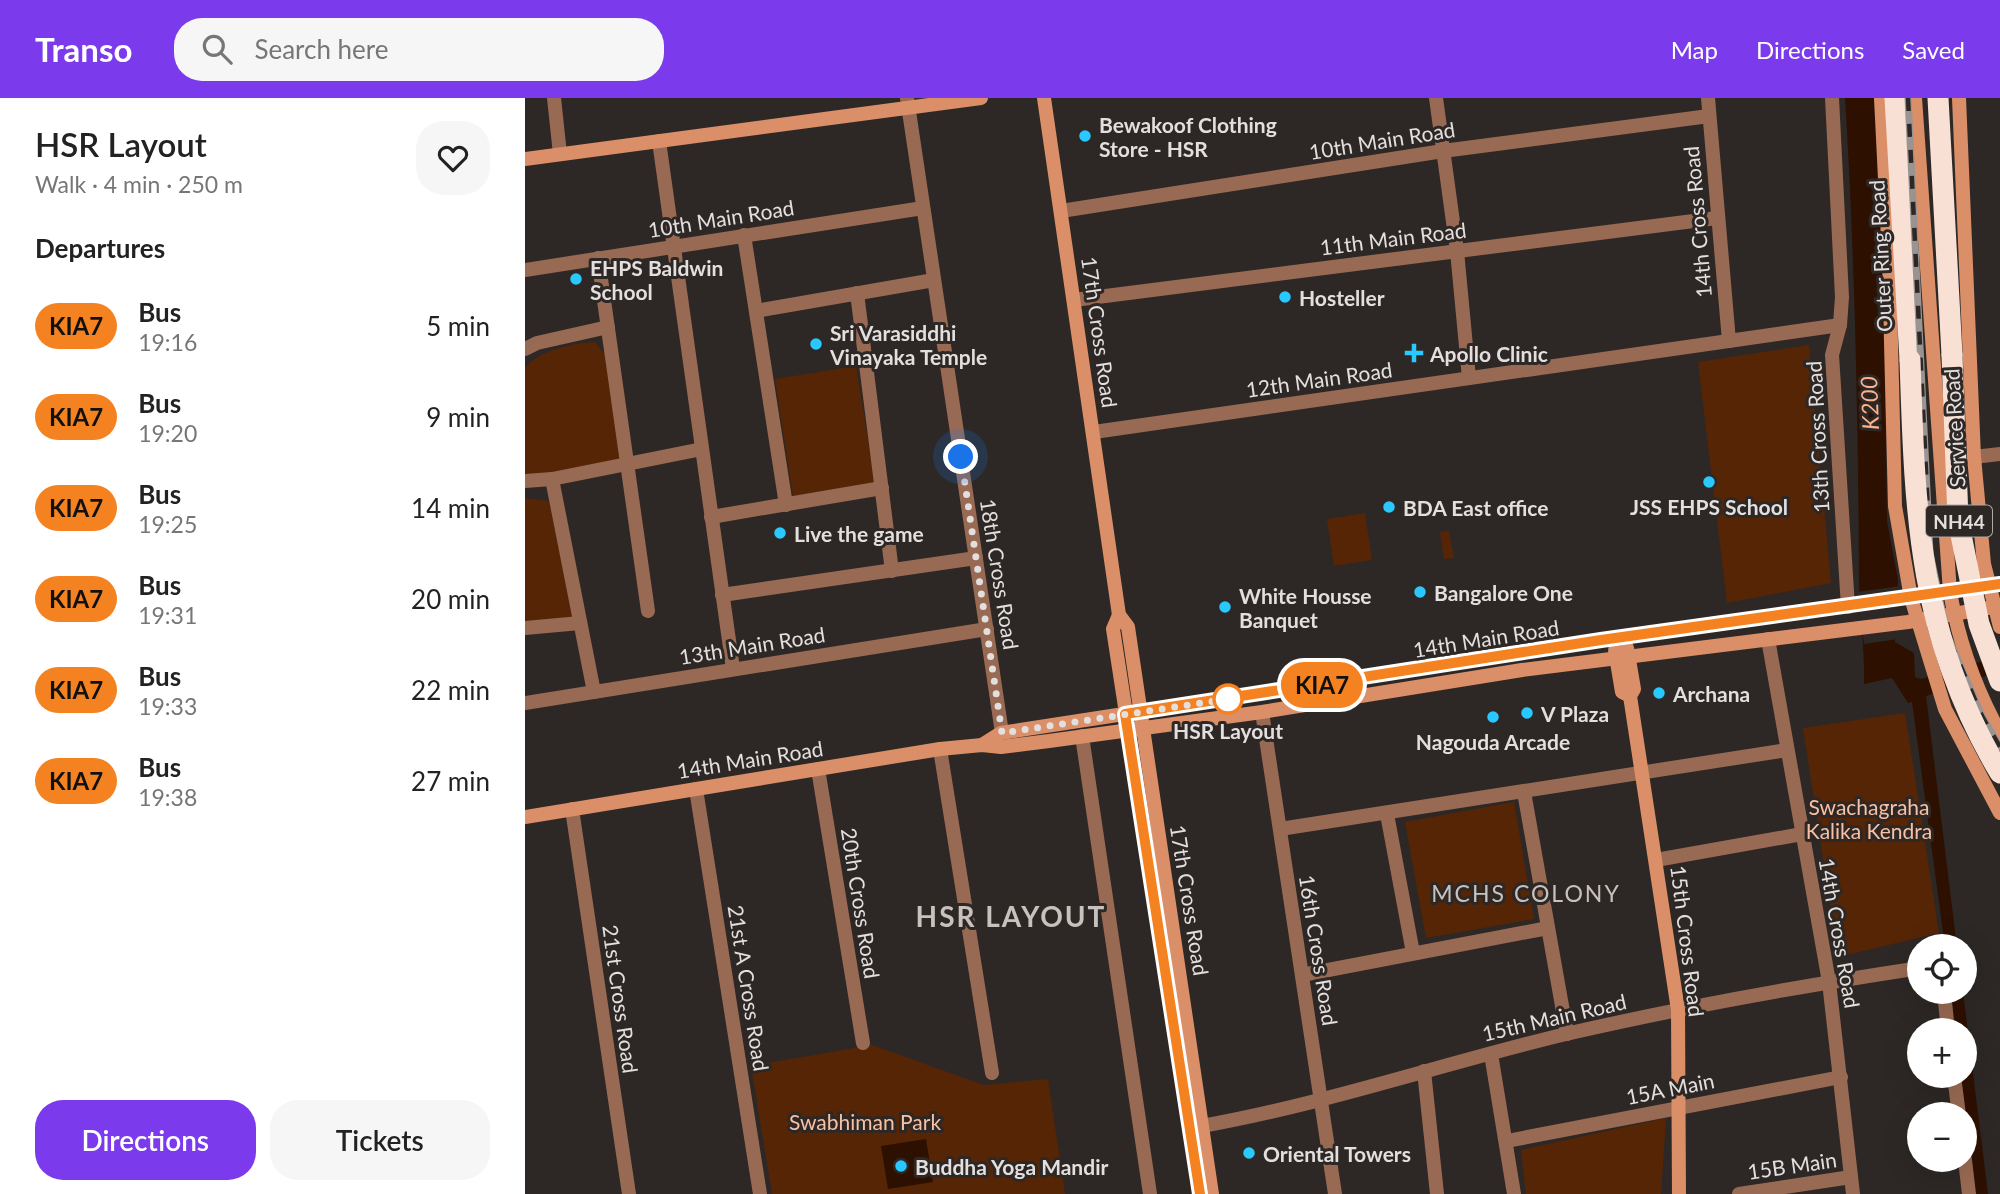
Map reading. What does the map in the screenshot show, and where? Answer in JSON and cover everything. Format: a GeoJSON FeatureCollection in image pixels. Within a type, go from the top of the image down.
{"type":"FeatureCollection","features":[{"type":"Feature","properties":{"kind":"highway","name":"Outer Ring Road"},"geometry":{"type":"LineString","coordinates":[[1895,98],[1917,525],[1937,631],[1960,694],[2000,773]]}},
{"type":"Feature","properties":{"kind":"highway","name":"NH44"},"geometry":{"type":"LineString","coordinates":[[1938,98],[1961,353],[1958,520],[1979,624],[2000,681]]}},
{"type":"Feature","properties":{"kind":"street"},"geometry":{"type":"LineString","coordinates":[[554,98],[560,154]]}},
{"type":"Feature","properties":{"kind":"street"},"geometry":{"type":"LineString","coordinates":[[525,159],[908,103],[981,98]]}},
{"type":"Feature","properties":{"kind":"street","name":"17th Cross Road"},"geometry":{"type":"LineString","coordinates":[[1044,98],[1119,615],[1128,627],[1212,1194]]}},
{"type":"Feature","properties":{"kind":"street"},"geometry":{"type":"LineString","coordinates":[[1436,98],[1457,251],[1469,378]]}},
{"type":"Feature","properties":{"kind":"street","name":"14th Cross Road"},"geometry":{"type":"LineString","coordinates":[[1708,98],[1729,341]]}},
{"type":"Feature","properties":{"kind":"street","name":"13th Cross Road"},"geometry":{"type":"LineString","coordinates":[[1832,98],[1842,297],[1840,325],[1832,355],[1854,607]]}},
{"type":"Feature","properties":{"kind":"street"},"geometry":{"type":"LineString","coordinates":[[1881,98],[1889,260],[1895,506],[1908,599],[1913,621],[1945,709],[2000,813]]}},
{"type":"Feature","properties":{"kind":"street"},"geometry":{"type":"LineString","coordinates":[[1915,98],[1950,592],[1971,674],[2000,733]]}},
{"type":"Feature","properties":{"kind":"street","name":"Service Road"},"geometry":{"type":"LineString","coordinates":[[1959,98],[1961,353],[2000,627]]}},
{"type":"Feature","properties":{"kind":"street","name":"18th Cross Road"},"geometry":{"type":"LineString","coordinates":[[908,103],[1002,728]]}},
{"type":"Feature","properties":{"kind":"street","name":"10th Main Road"},"geometry":{"type":"LineString","coordinates":[[1061,211],[1443,151],[1709,116]]}},
{"type":"Feature","properties":{"kind":"street"},"geometry":{"type":"LineString","coordinates":[[659,141],[733,669]]}},
{"type":"Feature","properties":{"kind":"street","name":"10th Main Road"},"geometry":{"type":"LineString","coordinates":[[525,270],[923,208]]}},
{"type":"Feature","properties":{"kind":"street","name":"11th Main Road"},"geometry":{"type":"LineString","coordinates":[[1074,300],[1717,218]]}},
{"type":"Feature","properties":{"kind":"street"},"geometry":{"type":"LineString","coordinates":[[744,236],[786,505]]}},
{"type":"Feature","properties":{"kind":"street"},"geometry":{"type":"LineString","coordinates":[[598,258],[648,611]]}},
{"type":"Feature","properties":{"kind":"street"},"geometry":{"type":"LineString","coordinates":[[756,311],[934,279]]}},
{"type":"Feature","properties":{"kind":"street"},"geometry":{"type":"LineString","coordinates":[[857,293],[892,571]]}},
{"type":"Feature","properties":{"kind":"street","name":"12th Main Road"},"geometry":{"type":"LineString","coordinates":[[1094,432],[1840,325]]}},
{"type":"Feature","properties":{"kind":"street"},"geometry":{"type":"LineString","coordinates":[[525,349],[537,343],[608,327]]}},
{"type":"Feature","properties":{"kind":"street"},"geometry":{"type":"LineString","coordinates":[[525,481],[552,479],[702,449]]}},
{"type":"Feature","properties":{"kind":"street"},"geometry":{"type":"LineString","coordinates":[[1974,457],[2000,454]]}},
{"type":"Feature","properties":{"kind":"street"},"geometry":{"type":"LineString","coordinates":[[552,479],[594,692]]}},
{"type":"Feature","properties":{"kind":"street"},"geometry":{"type":"LineString","coordinates":[[711,517],[882,488]]}},
{"type":"Feature","properties":{"kind":"street"},"geometry":{"type":"LineString","coordinates":[[722,595],[976,558]]}},
{"type":"Feature","properties":{"kind":"street","name":"14th Main Road"},"geometry":{"type":"LineString","coordinates":[[982,745],[1002,728],[1125,714],[1619,638],[1854,607],[1994,585]]}},
{"type":"Feature","properties":{"kind":"street","name":"14th Main Road"},"geometry":{"type":"LineString","coordinates":[[525,817],[940,749],[982,745],[1001,747],[1262,712],[1622,656],[1862,628],[1997,606]]}},
{"type":"Feature","properties":{"kind":"street","name":"17th Cross Road"},"geometry":{"type":"LineString","coordinates":[[1119,615],[1113,629],[1127,730],[1200,1194]]}},
{"type":"Feature","properties":{"kind":"street"},"geometry":{"type":"LineString","coordinates":[[525,628],[580,623]]}},
{"type":"Feature","properties":{"kind":"street","name":"13th Main Road"},"geometry":{"type":"LineString","coordinates":[[525,704],[987,629]]}},
{"type":"Feature","properties":{"kind":"street","name":"15th Cross Road"},"geometry":{"type":"LineString","coordinates":[[1619,638],[1622,692],[1630,696],[1678,1010],[1679,1194]]}},
{"type":"Feature","properties":{"kind":"street","name":"14th Cross Road"},"geometry":{"type":"LineString","coordinates":[[1768,639],[1829,982],[1853,1194]]}},
{"type":"Feature","properties":{"kind":"street","name":"16th Cross Road"},"geometry":{"type":"LineString","coordinates":[[1262,712],[1335,1194]]}},
{"type":"Feature","properties":{"kind":"street"},"geometry":{"type":"LineString","coordinates":[[1082,736],[1150,1194]]}},
{"type":"Feature","properties":{"kind":"street"},"geometry":{"type":"LineString","coordinates":[[940,749],[992,1073]]}},
{"type":"Feature","properties":{"kind":"street"},"geometry":{"type":"LineString","coordinates":[[1280,829],[1787,750]]}},
{"type":"Feature","properties":{"kind":"street","name":"20th Cross Road"},"geometry":{"type":"LineString","coordinates":[[818,769],[863,1043]]}},
{"type":"Feature","properties":{"kind":"street","name":"21st A Cross Road"},"geometry":{"type":"LineString","coordinates":[[697,789],[760,1194]]}},
{"type":"Feature","properties":{"kind":"street"},"geometry":{"type":"LineString","coordinates":[[1524,792],[1567,1034]]}},
{"type":"Feature","properties":{"kind":"street","name":"21st Cross Road"},"geometry":{"type":"LineString","coordinates":[[572,809],[629,1194]]}},
{"type":"Feature","properties":{"kind":"street"},"geometry":{"type":"LineString","coordinates":[[1387,814],[1413,953]]}},
{"type":"Feature","properties":{"kind":"street"},"geometry":{"type":"LineString","coordinates":[[1657,860],[1802,834]]}},
{"type":"Feature","properties":{"kind":"street"},"geometry":{"type":"LineString","coordinates":[[1302,975],[1548,928]]}},
{"type":"Feature","properties":{"kind":"street","name":"15th Main Road"},"geometry":{"type":"LineString","coordinates":[[1202,1126],[1320,1099],[1567,1034],[1678,1010],[1907,970]]}},
{"type":"Feature","properties":{"kind":"street"},"geometry":{"type":"LineString","coordinates":[[1491,1054],[1514,1194]]}},
{"type":"Feature","properties":{"kind":"street"},"geometry":{"type":"LineString","coordinates":[[1424,1071],[1437,1194]]}},
{"type":"Feature","properties":{"kind":"street","name":"15A Main"},"geometry":{"type":"LineString","coordinates":[[1507,1141],[1841,1077]]}},
{"type":"Feature","properties":{"kind":"street"},"geometry":{"type":"LineString","coordinates":[[1966,1172],[1969,1194]]}},
{"type":"Feature","properties":{"kind":"street","name":"15B Main"},"geometry":{"type":"LineString","coordinates":[[1739,1194],[1851,1177]]}},
{"type":"Feature","properties":{"kind":"green space"},"geometry":{"type":"Polygon","coordinates":[[[595,342],[605,355],[620,459],[525,477],[525,368],[547,352],[595,342]]]}},
{"type":"Feature","properties":{"kind":"green space"},"geometry":{"type":"Polygon","coordinates":[[[1809,345],[1831,583],[1727,603],[1698,362],[1809,345]]]}},
{"type":"Feature","properties":{"kind":"green space"},"geometry":{"type":"Polygon","coordinates":[[[856,366],[875,483],[793,496],[775,379],[856,366]]]}},
{"type":"Feature","properties":{"kind":"green space"},"geometry":{"type":"Polygon","coordinates":[[[525,498],[549,501],[573,617],[525,622],[525,498]]]}},
{"type":"Feature","properties":{"kind":"green space"},"geometry":{"type":"Polygon","coordinates":[[[1365,513],[1372,560],[1334,566],[1327,519],[1365,513]]]}},
{"type":"Feature","properties":{"kind":"green space"},"geometry":{"type":"Polygon","coordinates":[[[1449,531],[1454,558],[1444,559],[1440,532],[1449,531]]]}},
{"type":"Feature","properties":{"kind":"green space","name":"Swachagraha Kalika Kendra"},"geometry":{"type":"Polygon","coordinates":[[[1905,713],[1939,933],[1907,934],[1907,941],[1838,957],[1803,728],[1905,713]]]}},
{"type":"Feature","properties":{"kind":"green space"},"geometry":{"type":"Polygon","coordinates":[[[1514,802],[1534,919],[1426,938],[1405,822],[1514,802]]]}},
{"type":"Feature","properties":{"kind":"green space","name":"Swabhiman Park"},"geometry":{"type":"Polygon","coordinates":[[[872,1045],[984,1085],[1048,1079],[1065,1194],[772,1194],[751,1066],[872,1045]]]}},
{"type":"Feature","properties":{"kind":"green space"},"geometry":{"type":"Polygon","coordinates":[[[1666,1118],[1661,1194],[1526,1194],[1521,1150],[1666,1118]]]}},
{"type":"Feature","properties":{"kind":"water","name":"K200"},"geometry":{"type":"Polygon","coordinates":[[[1845,98],[1874,98],[1883,237],[1887,521],[1898,580],[1895,642],[1914,653],[1915,677],[1921,679],[2000,656],[2000,671],[1926,696],[1955,934],[1943,934],[1912,702],[1908,703],[1892,678],[1864,684],[1859,591],[1854,278],[1845,98]]]}},
{"type":"Feature","properties":{"kind":"water"},"geometry":{"type":"Polygon","coordinates":[[[1952,1004],[1964,1004],[1966,1018],[1953,1018],[1952,1004]]]}},
{"type":"Feature","properties":{"kind":"water"},"geometry":{"type":"Polygon","coordinates":[[[1962,1088],[1975,1088],[1977,1102],[1963,1102],[1962,1088]]]}},
{"type":"Feature","properties":{"kind":"water"},"geometry":{"type":"Polygon","coordinates":[[[1977,1105],[1988,1194],[1975,1194],[1972,1172],[1977,1172],[1977,1105]]]}},
{"type":"Feature","properties":{"kind":"water"},"geometry":{"type":"Polygon","coordinates":[[[926,1139],[933,1182],[888,1189],[881,1146],[926,1139]]]}},
{"type":"Feature","properties":{"kind":"pier"},"geometry":{"type":"Polygon","coordinates":[[[1901,586],[1898,639],[1864,644],[1857,592],[1901,586]]]}},
{"type":"Feature","properties":{"kind":"railway"},"geometry":{"type":"LineString","coordinates":[[1908,98],[1930,553],[1947,634],[1982,716],[2000,747]]}},
{"type":"Feature","properties":{"kind":"bus line","name":"KIA7"},"geometry":{"type":"LineString","coordinates":[[1200,1194],[1125,714],[1601,640],[2000,584]]}},
{"type":"Feature","properties":{"kind":"place","name":"Bewakoof Clothing Store - HSR"},"geometry":{"type":"Point","coordinates":[1085,136]}},
{"type":"Feature","properties":{"kind":"place","name":"EHPS Baldwin School"},"geometry":{"type":"Point","coordinates":[576,279]}},
{"type":"Feature","properties":{"kind":"place","name":"Hosteller"},"geometry":{"type":"Point","coordinates":[1285,297]}},
{"type":"Feature","properties":{"kind":"place","name":"Sri Varasiddhi Vinayaka Temple"},"geometry":{"type":"Point","coordinates":[816,344]}},
{"type":"Feature","properties":{"kind":"place","name":"Apollo Clinic"},"geometry":{"type":"Point","coordinates":[1414,353]}},
{"type":"Feature","properties":{"kind":"place","name":"JSS EHPS School"},"geometry":{"type":"Point","coordinates":[1709,482]}},
{"type":"Feature","properties":{"kind":"place","name":"BDA East office"},"geometry":{"type":"Point","coordinates":[1389,507]}},
{"type":"Feature","properties":{"kind":"place","name":"Live the game"},"geometry":{"type":"Point","coordinates":[780,533]}},
{"type":"Feature","properties":{"kind":"place","name":"Bangalore One"},"geometry":{"type":"Point","coordinates":[1420,592]}},
{"type":"Feature","properties":{"kind":"place","name":"White Housse Banquet"},"geometry":{"type":"Point","coordinates":[1225,607]}},
{"type":"Feature","properties":{"kind":"place","name":"Archana"},"geometry":{"type":"Point","coordinates":[1659,693]}},
{"type":"Feature","properties":{"kind":"place","name":"HSR Layout"},"geometry":{"type":"Point","coordinates":[1228,699]}},
{"type":"Feature","properties":{"kind":"place","name":"V Plaza"},"geometry":{"type":"Point","coordinates":[1527,713]}},
{"type":"Feature","properties":{"kind":"place","name":"Nagouda Arcade"},"geometry":{"type":"Point","coordinates":[1493,717]}},
{"type":"Feature","properties":{"kind":"place","name":"Oriental Towers"},"geometry":{"type":"Point","coordinates":[1249,1153]}},
{"type":"Feature","properties":{"kind":"place","name":"Buddha Yoga Mandir"},"geometry":{"type":"Point","coordinates":[901,1166]}},
{"type":"Feature","properties":{"kind":"district","name":"MCHS COLONY"},"geometry":{"type":"Point","coordinates":[1526,893]}},
{"type":"Feature","properties":{"kind":"district","name":"HSR LAYOUT"},"geometry":{"type":"Point","coordinates":[1011,916]}},
{"type":"Feature","properties":{"kind":"route"},"geometry":{"type":"LineString","coordinates":[[961,457],[1002,733],[1228,699]]}}]}
